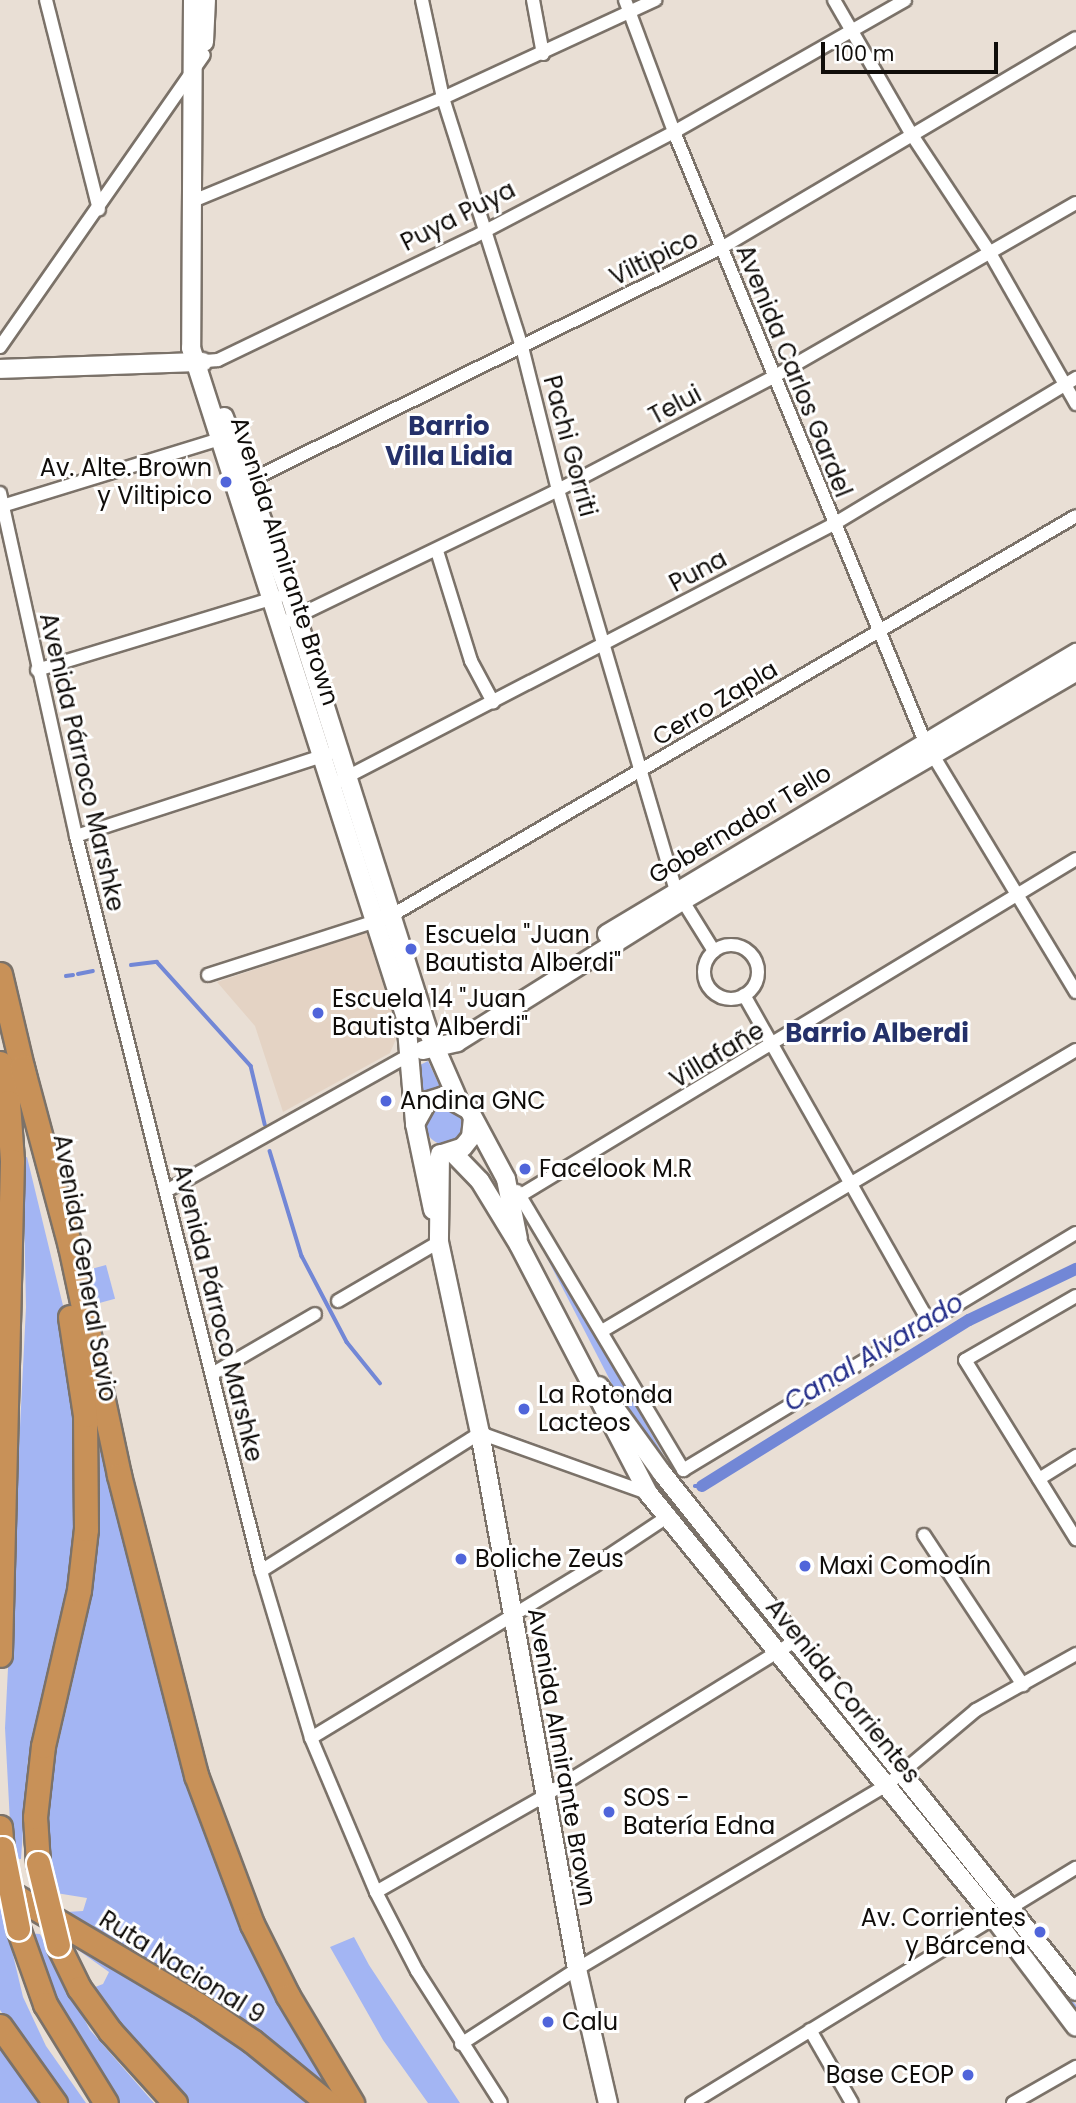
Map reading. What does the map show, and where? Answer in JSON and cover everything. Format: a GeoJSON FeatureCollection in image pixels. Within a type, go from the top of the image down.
{"type":"FeatureCollection","features":[{"type":"Feature","properties":{"kind":"highway","name":"Avenida General Savio"},"geometry":{"type":"LineString","coordinates":[[0,974],[11,1065],[76,1342],[87,1458],[86,1529],[79,1590],[36,1797],[38,1863],[58,1945],[79,1989],[110,2031],[175,2103]]}},
{"type":"Feature","properties":{"kind":"highway","name":"Avenida General Savio"},"geometry":{"type":"LineString","coordinates":[[8,1352],[11,1065]]}},
{"type":"Feature","properties":{"kind":"highway"},"geometry":{"type":"LineString","coordinates":[[11,1065],[70,1246],[119,1475],[196,1775],[263,1947],[352,2103]]}},
{"type":"Feature","properties":{"kind":"highway"},"geometry":{"type":"LineString","coordinates":[[0,1396],[8,1352]]}},
{"type":"Feature","properties":{"kind":"highway"},"geometry":{"type":"LineString","coordinates":[[0,1655],[8,1352]]}},
{"type":"Feature","properties":{"kind":"highway"},"geometry":{"type":"LineString","coordinates":[[1,1838],[18,1928],[45,2004],[106,2103]]}},
{"type":"Feature","properties":{"kind":"highway","name":"Ruta Nacional 9"},"geometry":{"type":"LineString","coordinates":[[0,1888],[199,2005],[252,2041],[328,2103]]}},
{"type":"Feature","properties":{"kind":"highway"},"geometry":{"type":"LineString","coordinates":[[0,2026],[55,2103]]}},
{"type":"Feature","properties":{"kind":"main road","name":"Avenida Almirante Brown"},"geometry":{"type":"LineString","coordinates":[[193,0],[192,73],[198,199]]}},
{"type":"Feature","properties":{"kind":"main road","name":"Avenida Almirante Brown"},"geometry":{"type":"LineString","coordinates":[[206,0],[191,348],[200,362],[289,621],[340,750],[406,1018],[411,1054],[410,1097],[480,1433],[544,1796],[594,2055]]}},
{"type":"Feature","properties":{"kind":"main road","name":"Puya Puya"},"geometry":{"type":"LineString","coordinates":[[0,369],[200,362]]}},
{"type":"Feature","properties":{"kind":"main road","name":"Avenida Almirante Brown"},"geometry":{"type":"LineString","coordinates":[[289,621],[331,785],[382,919],[459,1102]]}},
{"type":"Feature","properties":{"kind":"main road","name":"Gobernador Tello"},"geometry":{"type":"LineString","coordinates":[[411,1054],[457,1042],[679,895],[929,748],[1076,653]]}},
{"type":"Feature","properties":{"kind":"main road","name":"Gobernador Tello"},"geometry":{"type":"LineString","coordinates":[[929,748],[1076,672]]}},
{"type":"Feature","properties":{"kind":"main road"},"geometry":{"type":"LineString","coordinates":[[444,1096],[459,1102],[473,1119],[471,1137],[446,1153],[427,1148],[416,1129],[428,1101],[444,1096]]}},
{"type":"Feature","properties":{"kind":"main road","name":"Avenida Corrientes"},"geometry":{"type":"LineString","coordinates":[[473,1119],[506,1179],[519,1245]]}},
{"type":"Feature","properties":{"kind":"main road"},"geometry":{"type":"LineString","coordinates":[[436,1220],[446,1153]]}},
{"type":"Feature","properties":{"kind":"main road","name":"Avenida Corrientes"},"geometry":{"type":"LineString","coordinates":[[446,1153],[480,1181],[519,1245],[590,1376],[604,1413],[649,1493],[670,1515],[777,1652],[994,1918],[1076,2027]]}},
{"type":"Feature","properties":{"kind":"main road","name":"Avenida Corrientes"},"geometry":{"type":"LineString","coordinates":[[590,1376],[675,1489],[1011,1906],[1076,1991]]}},
{"type":"Feature","properties":{"kind":"main road"},"geometry":{"type":"LineString","coordinates":[[594,2055],[597,2103]]}},
{"type":"Feature","properties":{"kind":"main road"},"geometry":{"type":"LineString","coordinates":[[594,2055],[608,2103]]}},
{"type":"Feature","properties":{"kind":"street"},"geometry":{"type":"LineString","coordinates":[[46,0],[99,209]]}},
{"type":"Feature","properties":{"kind":"street","name":"Pachi Gorriti"},"geometry":{"type":"LineString","coordinates":[[422,0],[443,98],[522,347],[558,490],[679,895],[714,951]]}},
{"type":"Feature","properties":{"kind":"street"},"geometry":{"type":"LineString","coordinates":[[533,0],[543,54]]}},
{"type":"Feature","properties":{"kind":"street","name":"Avenida Carlos Gardel"},"geometry":{"type":"LineString","coordinates":[[625,0],[721,248],[929,748],[1076,992]]}},
{"type":"Feature","properties":{"kind":"street"},"geometry":{"type":"LineString","coordinates":[[198,199],[443,98],[629,16],[655,0]]}},
{"type":"Feature","properties":{"kind":"street"},"geometry":{"type":"LineString","coordinates":[[834,0],[912,135],[1071,381],[1076,404]]}},
{"type":"Feature","properties":{"kind":"street","name":"Puya Puya"},"geometry":{"type":"LineString","coordinates":[[200,362],[218,360],[486,230],[674,132],[854,32],[905,0]]}},
{"type":"Feature","properties":{"kind":"street","name":"Viltipico"},"geometry":{"type":"LineString","coordinates":[[241,484],[721,248],[1076,38]]}},
{"type":"Feature","properties":{"kind":"street"},"geometry":{"type":"LineString","coordinates":[[0,347],[99,209],[204,55]]}},
{"type":"Feature","properties":{"kind":"street","name":"Telui"},"geometry":{"type":"LineString","coordinates":[[289,621],[437,551],[775,376],[1076,203]]}},
{"type":"Feature","properties":{"kind":"street","name":"Puna"},"geometry":{"type":"LineString","coordinates":[[331,785],[834,524],[1071,381]]}},
{"type":"Feature","properties":{"kind":"street"},"geometry":{"type":"LineString","coordinates":[[2,506],[225,438]]}},
{"type":"Feature","properties":{"kind":"street","name":"Avenida Párroco Marshke"},"geometry":{"type":"LineString","coordinates":[[0,493],[37,670],[76,836],[261,1571],[311,1738],[376,1892],[461,2044],[501,2103]]}},
{"type":"Feature","properties":{"kind":"street","name":"Cerro Zapla"},"geometry":{"type":"LineString","coordinates":[[208,975],[382,919],[1076,516]]}},
{"type":"Feature","properties":{"kind":"street"},"geometry":{"type":"LineString","coordinates":[[437,551],[471,661],[493,702]]}},
{"type":"Feature","properties":{"kind":"street"},"geometry":{"type":"LineString","coordinates":[[37,670],[281,596]]}},
{"type":"Feature","properties":{"kind":"street"},"geometry":{"type":"LineString","coordinates":[[76,836],[340,750]]}},
{"type":"Feature","properties":{"kind":"street","name":"Villafañe"},"geometry":{"type":"LineString","coordinates":[[522,1195],[771,1048],[1076,859]]}},
{"type":"Feature","properties":{"kind":"street"},"geometry":{"type":"LineString","coordinates":[[740,947],[754,958],[758,975],[744,995],[719,996],[707,984],[705,966],[714,951],[740,947]]}},
{"type":"Feature","properties":{"kind":"street"},"geometry":{"type":"LineString","coordinates":[[744,995],[771,1048],[929,1322]]}},
{"type":"Feature","properties":{"kind":"street"},"geometry":{"type":"LineString","coordinates":[[602,1331],[1076,1050]]}},
{"type":"Feature","properties":{"kind":"street","name":"Gobernador Tello"},"geometry":{"type":"LineString","coordinates":[[166,1191],[411,1054]]}},
{"type":"Feature","properties":{"kind":"street"},"geometry":{"type":"LineString","coordinates":[[0,1115],[11,1138]]}},
{"type":"Feature","properties":{"kind":"street"},"geometry":{"type":"LineString","coordinates":[[506,1179],[522,1195],[683,1470]]}},
{"type":"Feature","properties":{"kind":"street"},"geometry":{"type":"LineString","coordinates":[[675,1489],[683,1470],[1076,1233]]}},
{"type":"Feature","properties":{"kind":"street"},"geometry":{"type":"LineString","coordinates":[[338,1301],[439,1242]]}},
{"type":"Feature","properties":{"kind":"street"},"geometry":{"type":"LineString","coordinates":[[1075,1298],[965,1360],[1076,1539]]}},
{"type":"Feature","properties":{"kind":"street"},"geometry":{"type":"LineString","coordinates":[[212,1374],[315,1314]]}},
{"type":"Feature","properties":{"kind":"street"},"geometry":{"type":"LineString","coordinates":[[261,1571],[480,1433],[649,1493]]}},
{"type":"Feature","properties":{"kind":"street"},"geometry":{"type":"LineString","coordinates":[[1039,1479],[1076,1456]]}},
{"type":"Feature","properties":{"kind":"street"},"geometry":{"type":"LineString","coordinates":[[311,1738],[511,1613],[595,1565],[670,1515]]}},
{"type":"Feature","properties":{"kind":"street"},"geometry":{"type":"LineString","coordinates":[[924,1535],[1023,1685]]}},
{"type":"Feature","properties":{"kind":"street"},"geometry":{"type":"LineString","coordinates":[[376,1892],[544,1796],[797,1640]]}},
{"type":"Feature","properties":{"kind":"street"},"geometry":{"type":"LineString","coordinates":[[461,2044],[577,1969],[887,1785],[976,1710],[1076,1654]]}},
{"type":"Feature","properties":{"kind":"street"},"geometry":{"type":"LineString","coordinates":[[692,2103],[1076,1868]]}},
{"type":"Feature","properties":{"kind":"street"},"geometry":{"type":"LineString","coordinates":[[810,2030],[852,2103]]}},
{"type":"Feature","properties":{"kind":"street"},"geometry":{"type":"LineString","coordinates":[[1013,2103],[1076,2067]]}},
{"type":"Feature","properties":{"kind":"shaded area","name":"Escuela 14 \"Juan Bautista Alberdi\""},"geometry":{"type":"Polygon","coordinates":[[[367,932],[391,1001],[396,1039],[390,1053],[283,1112],[255,1026],[217,982],[367,932]]]}},
{"type":"Feature","properties":{"kind":"shaded area"},"geometry":{"type":"Polygon","coordinates":[[[428,1061],[440,1087],[418,1099],[418,1066],[428,1061]]]}},
{"type":"Feature","properties":{"kind":"shaded area"},"geometry":{"type":"Polygon","coordinates":[[[444,1108],[457,1113],[462,1126],[457,1139],[444,1144],[431,1139],[426,1126],[431,1113],[444,1108]]]}},
{"type":"Feature","properties":{"kind":"shaded area"},"geometry":{"type":"Polygon","coordinates":[[[27,1157],[66,1318],[80,1415],[74,1567],[28,1759],[21,1859],[12,1860],[5,1728],[26,1307],[23,1158],[27,1157]]]}},
{"type":"Feature","properties":{"kind":"shaded area"},"geometry":{"type":"Polygon","coordinates":[[[529,1223],[599,1341],[674,1474],[614,1388],[529,1223]]]}},
{"type":"Feature","properties":{"kind":"shaded area"},"geometry":{"type":"Polygon","coordinates":[[[106,1265],[115,1299],[96,1304],[87,1270],[106,1265]]]}},
{"type":"Feature","properties":{"kind":"shaded area"},"geometry":{"type":"Polygon","coordinates":[[[101,1425],[183,1755],[339,2103],[237,2017],[67,1919],[66,1912],[83,1911],[87,1898],[56,1893],[46,1827],[48,1788],[78,1658],[96,1545],[101,1425]]]}},
{"type":"Feature","properties":{"kind":"shaded area"},"geometry":{"type":"Polygon","coordinates":[[[693,1526],[697,1529],[773,1624],[762,1618],[693,1526]]]}},
{"type":"Feature","properties":{"kind":"shaded area"},"geometry":{"type":"Polygon","coordinates":[[[799,1657],[884,1764],[883,1766],[797,1662],[799,1657]]]}},
{"type":"Feature","properties":{"kind":"shaded area"},"geometry":{"type":"Polygon","coordinates":[[[905,1792],[991,1897],[990,1900],[903,1793],[905,1792]]]}},
{"type":"Feature","properties":{"kind":"shaded area"},"geometry":{"type":"Polygon","coordinates":[[[0,1900],[23,1997],[46,2046],[86,2103],[65,2103],[0,2010],[0,1900]]]}},
{"type":"Feature","properties":{"kind":"shaded area"},"geometry":{"type":"Polygon","coordinates":[[[1013,1925],[1076,2005],[1076,2015],[1010,1928],[1013,1925]]]}},
{"type":"Feature","properties":{"kind":"shaded area"},"geometry":{"type":"Polygon","coordinates":[[[27,1933],[40,1934],[90,2030],[154,2103],[119,2103],[102,2082],[54,2000],[27,1933]]]}},
{"type":"Feature","properties":{"kind":"shaded area"},"geometry":{"type":"Polygon","coordinates":[[[354,1937],[369,1965],[460,2103],[428,2103],[383,2040],[330,1947],[354,1937]]]}},
{"type":"Feature","properties":{"kind":"shaded area"},"geometry":{"type":"Polygon","coordinates":[[[72,1938],[239,2041],[319,2103],[188,2103],[149,2064],[90,1989],[103,1984],[109,1972],[71,1945],[72,1938]]]}},
{"type":"Feature","properties":{"kind":"shaded area"},"geometry":{"type":"Polygon","coordinates":[[[0,2048],[40,2103],[0,2103],[0,2048]]]}},
{"type":"Feature","properties":{"kind":"waterway"},"geometry":{"type":"LineString","coordinates":[[131,965],[157,962],[251,1066],[265,1124]]}},
{"type":"Feature","properties":{"kind":"waterway"},"geometry":{"type":"LineString","coordinates":[[78,974],[93,971]]}},
{"type":"Feature","properties":{"kind":"waterway"},"geometry":{"type":"LineString","coordinates":[[66,976],[73,975]]}},
{"type":"Feature","properties":{"kind":"waterway"},"geometry":{"type":"LineString","coordinates":[[270,1151],[302,1256],[347,1342],[380,1383]]}},
{"type":"Feature","properties":{"kind":"waterway","name":"Canal Alvarado"},"geometry":{"type":"LineString","coordinates":[[702,1486],[969,1320],[1076,1269]]}},
{"type":"Feature","properties":{"kind":"waterway"},"geometry":{"type":"LineString","coordinates":[[502,1434],[579,1462]]}},
{"type":"Feature","properties":{"kind":"waterway","name":"Canal Alvarado"},"geometry":{"type":"LineString","coordinates":[[695,1486],[702,1486]]}},
{"type":"Feature","properties":{"kind":"place","name":"Av. Alte. Brown y Viltipico"},"geometry":{"type":"Point","coordinates":[226,482]}},
{"type":"Feature","properties":{"kind":"place","name":"Escuela \"Juan Bautista Alberdi\""},"geometry":{"type":"Point","coordinates":[411,949]}},
{"type":"Feature","properties":{"kind":"place","name":"Escuela 14 \"Juan Bautista Alberdi\""},"geometry":{"type":"Point","coordinates":[318,1013]}},
{"type":"Feature","properties":{"kind":"place","name":"Andina GNC"},"geometry":{"type":"Point","coordinates":[386,1101]}},
{"type":"Feature","properties":{"kind":"place","name":"Facelook M.R"},"geometry":{"type":"Point","coordinates":[525,1169]}},
{"type":"Feature","properties":{"kind":"place","name":"La Rotonda Lacteos"},"geometry":{"type":"Point","coordinates":[524,1409]}},
{"type":"Feature","properties":{"kind":"place","name":"Boliche Zeus"},"geometry":{"type":"Point","coordinates":[461,1559]}},
{"type":"Feature","properties":{"kind":"place","name":"Maxi Comodín"},"geometry":{"type":"Point","coordinates":[805,1566]}},
{"type":"Feature","properties":{"kind":"place","name":"SOS - Batería Edna"},"geometry":{"type":"Point","coordinates":[609,1812]}},
{"type":"Feature","properties":{"kind":"place","name":"Av. Corrientes y Bárcena"},"geometry":{"type":"Point","coordinates":[1040,1932]}},
{"type":"Feature","properties":{"kind":"place","name":"Calu"},"geometry":{"type":"Point","coordinates":[548,2022]}},
{"type":"Feature","properties":{"kind":"place","name":"Base CEOP"},"geometry":{"type":"Point","coordinates":[968,2075]}},
{"type":"Feature","properties":{"kind":"district","name":"Barrio Villa Lidia"},"geometry":{"type":"Point","coordinates":[449,442]}},
{"type":"Feature","properties":{"kind":"district","name":"Barrio Alberdi"},"geometry":{"type":"Point","coordinates":[877,1034]}}]}
